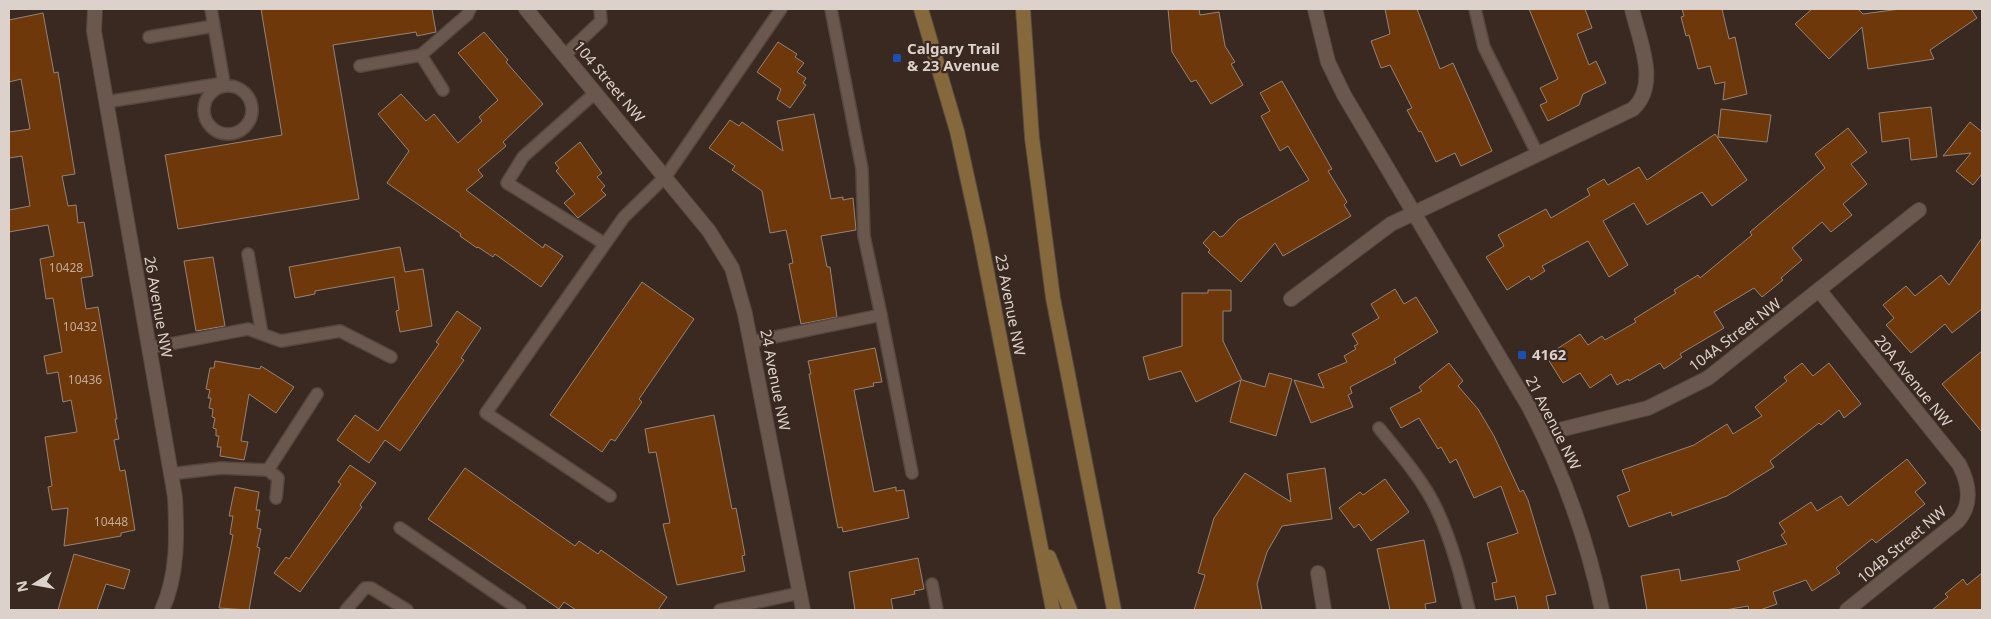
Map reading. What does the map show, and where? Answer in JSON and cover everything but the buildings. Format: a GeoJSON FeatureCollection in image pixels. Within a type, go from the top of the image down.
{"type":"FeatureCollection","features":[{"type":"Feature","properties":{"kind":"main road","name":"23 Avenue NW"},"geometry":{"type":"LineString","coordinates":[[922,9],[957,131],[1053,610]]}},
{"type":"Feature","properties":{"kind":"main road"},"geometry":{"type":"LineString","coordinates":[[1023,9],[1032,138],[1041,219],[1055,306],[1114,610]]}},
{"type":"Feature","properties":{"kind":"main road"},"geometry":{"type":"LineString","coordinates":[[1037,526],[1070,610]]}},
{"type":"Feature","properties":{"kind":"street","name":"26 Avenue NW"},"geometry":{"type":"LineString","coordinates":[[95,9],[94,32],[176,511],[172,580],[162,610]]}},
{"type":"Feature","properties":{"kind":"street","name":"104 Street NW"},"geometry":{"type":"LineString","coordinates":[[526,9],[666,176]]}},
{"type":"Feature","properties":{"kind":"street","name":"21 Avenue NW"},"geometry":{"type":"LineString","coordinates":[[1315,9],[1322,43],[1336,79],[1543,434],[1561,471],[1586,542],[1602,610]]}},
{"type":"Feature","properties":{"kind":"street"},"geometry":{"type":"LineString","coordinates":[[1291,299],[1382,229],[1412,212],[1632,109],[1642,99],[1647,85],[1647,75],[1632,9]]}},
{"type":"Feature","properties":{"kind":"street","name":"24 Avenue NW"},"geometry":{"type":"LineString","coordinates":[[666,176],[709,231],[732,268],[739,288],[803,610]]}},
{"type":"Feature","properties":{"kind":"street","name":"104A Street NW"},"geometry":{"type":"LineString","coordinates":[[1543,434],[1628,415],[1688,390],[1708,378],[1919,210]]}},
{"type":"Feature","properties":{"kind":"street","name":"20A Avenue NW"},"geometry":{"type":"LineString","coordinates":[[1819,290],[1959,464],[1967,482],[1969,498]]}},
{"type":"Feature","properties":{"kind":"street","name":"104B Street NW"},"geometry":{"type":"LineString","coordinates":[[1847,610],[1958,521],[1964,513],[1969,498]]}},
{"type":"Feature","properties":{"kind":"street"},"geometry":{"type":"LineString","coordinates":[[1318,573],[1324,610]]}},
{"type":"Feature","properties":{"kind":"lane"},"geometry":{"type":"LineString","coordinates":[[211,9],[224,85]]}},
{"type":"Feature","properties":{"kind":"lane"},"geometry":{"type":"LineString","coordinates":[[360,66],[421,55],[467,15],[470,9]]}},
{"type":"Feature","properties":{"kind":"lane"},"geometry":{"type":"LineString","coordinates":[[565,55],[602,21],[600,9]]}},
{"type":"Feature","properties":{"kind":"lane"},"geometry":{"type":"LineString","coordinates":[[610,496],[486,413],[624,217],[666,176],[781,9]]}},
{"type":"Feature","properties":{"kind":"lane"},"geometry":{"type":"LineString","coordinates":[[831,9],[862,169],[864,236],[912,473]]}},
{"type":"Feature","properties":{"kind":"lane"},"geometry":{"type":"LineString","coordinates":[[1475,9],[1484,47],[1537,153]]}},
{"type":"Feature","properties":{"kind":"lane"},"geometry":{"type":"LineString","coordinates":[[149,37],[214,26]]}},
{"type":"Feature","properties":{"kind":"lane"},"geometry":{"type":"LineString","coordinates":[[421,55],[443,90]]}},
{"type":"Feature","properties":{"kind":"lane"},"geometry":{"type":"LineString","coordinates":[[106,102],[224,85],[240,90],[251,102],[251,118],[240,131],[233,134],[217,131],[207,121],[205,114],[207,99],[224,85]]}},
{"type":"Feature","properties":{"kind":"lane"},"geometry":{"type":"LineString","coordinates":[[596,92],[523,157],[506,183],[605,244]]}},
{"type":"Feature","properties":{"kind":"lane"},"geometry":{"type":"LineString","coordinates":[[248,254],[262,334]]}},
{"type":"Feature","properties":{"kind":"lane"},"geometry":{"type":"LineString","coordinates":[[751,342],[881,315]]}},
{"type":"Feature","properties":{"kind":"lane"},"geometry":{"type":"LineString","coordinates":[[148,348],[248,329],[281,341],[340,331],[391,358]]}},
{"type":"Feature","properties":{"kind":"lane"},"geometry":{"type":"LineString","coordinates":[[268,470],[317,394]]}},
{"type":"Feature","properties":{"kind":"lane"},"geometry":{"type":"LineString","coordinates":[[1379,428],[1405,459],[1437,510],[1461,574],[1469,610]]}},
{"type":"Feature","properties":{"kind":"lane"},"geometry":{"type":"LineString","coordinates":[[170,474],[221,468],[268,470],[278,478],[276,498]]}},
{"type":"Feature","properties":{"kind":"lane"},"geometry":{"type":"LineString","coordinates":[[400,528],[520,610]]}},
{"type":"Feature","properties":{"kind":"lane"},"geometry":{"type":"LineString","coordinates":[[932,584],[937,610]]}},
{"type":"Feature","properties":{"kind":"lane"},"geometry":{"type":"LineString","coordinates":[[346,610],[365,588],[371,588],[406,610]]}},
{"type":"Feature","properties":{"kind":"lane"},"geometry":{"type":"LineString","coordinates":[[720,610],[800,593]]}},
{"type":"Feature","properties":{"kind":"place","name":"Calgary Trail & 23 Avenue"},"geometry":{"type":"Point","coordinates":[897,58]}},
{"type":"Feature","properties":{"kind":"place","name":"4162"},"geometry":{"type":"Point","coordinates":[1522,355]}}]}
